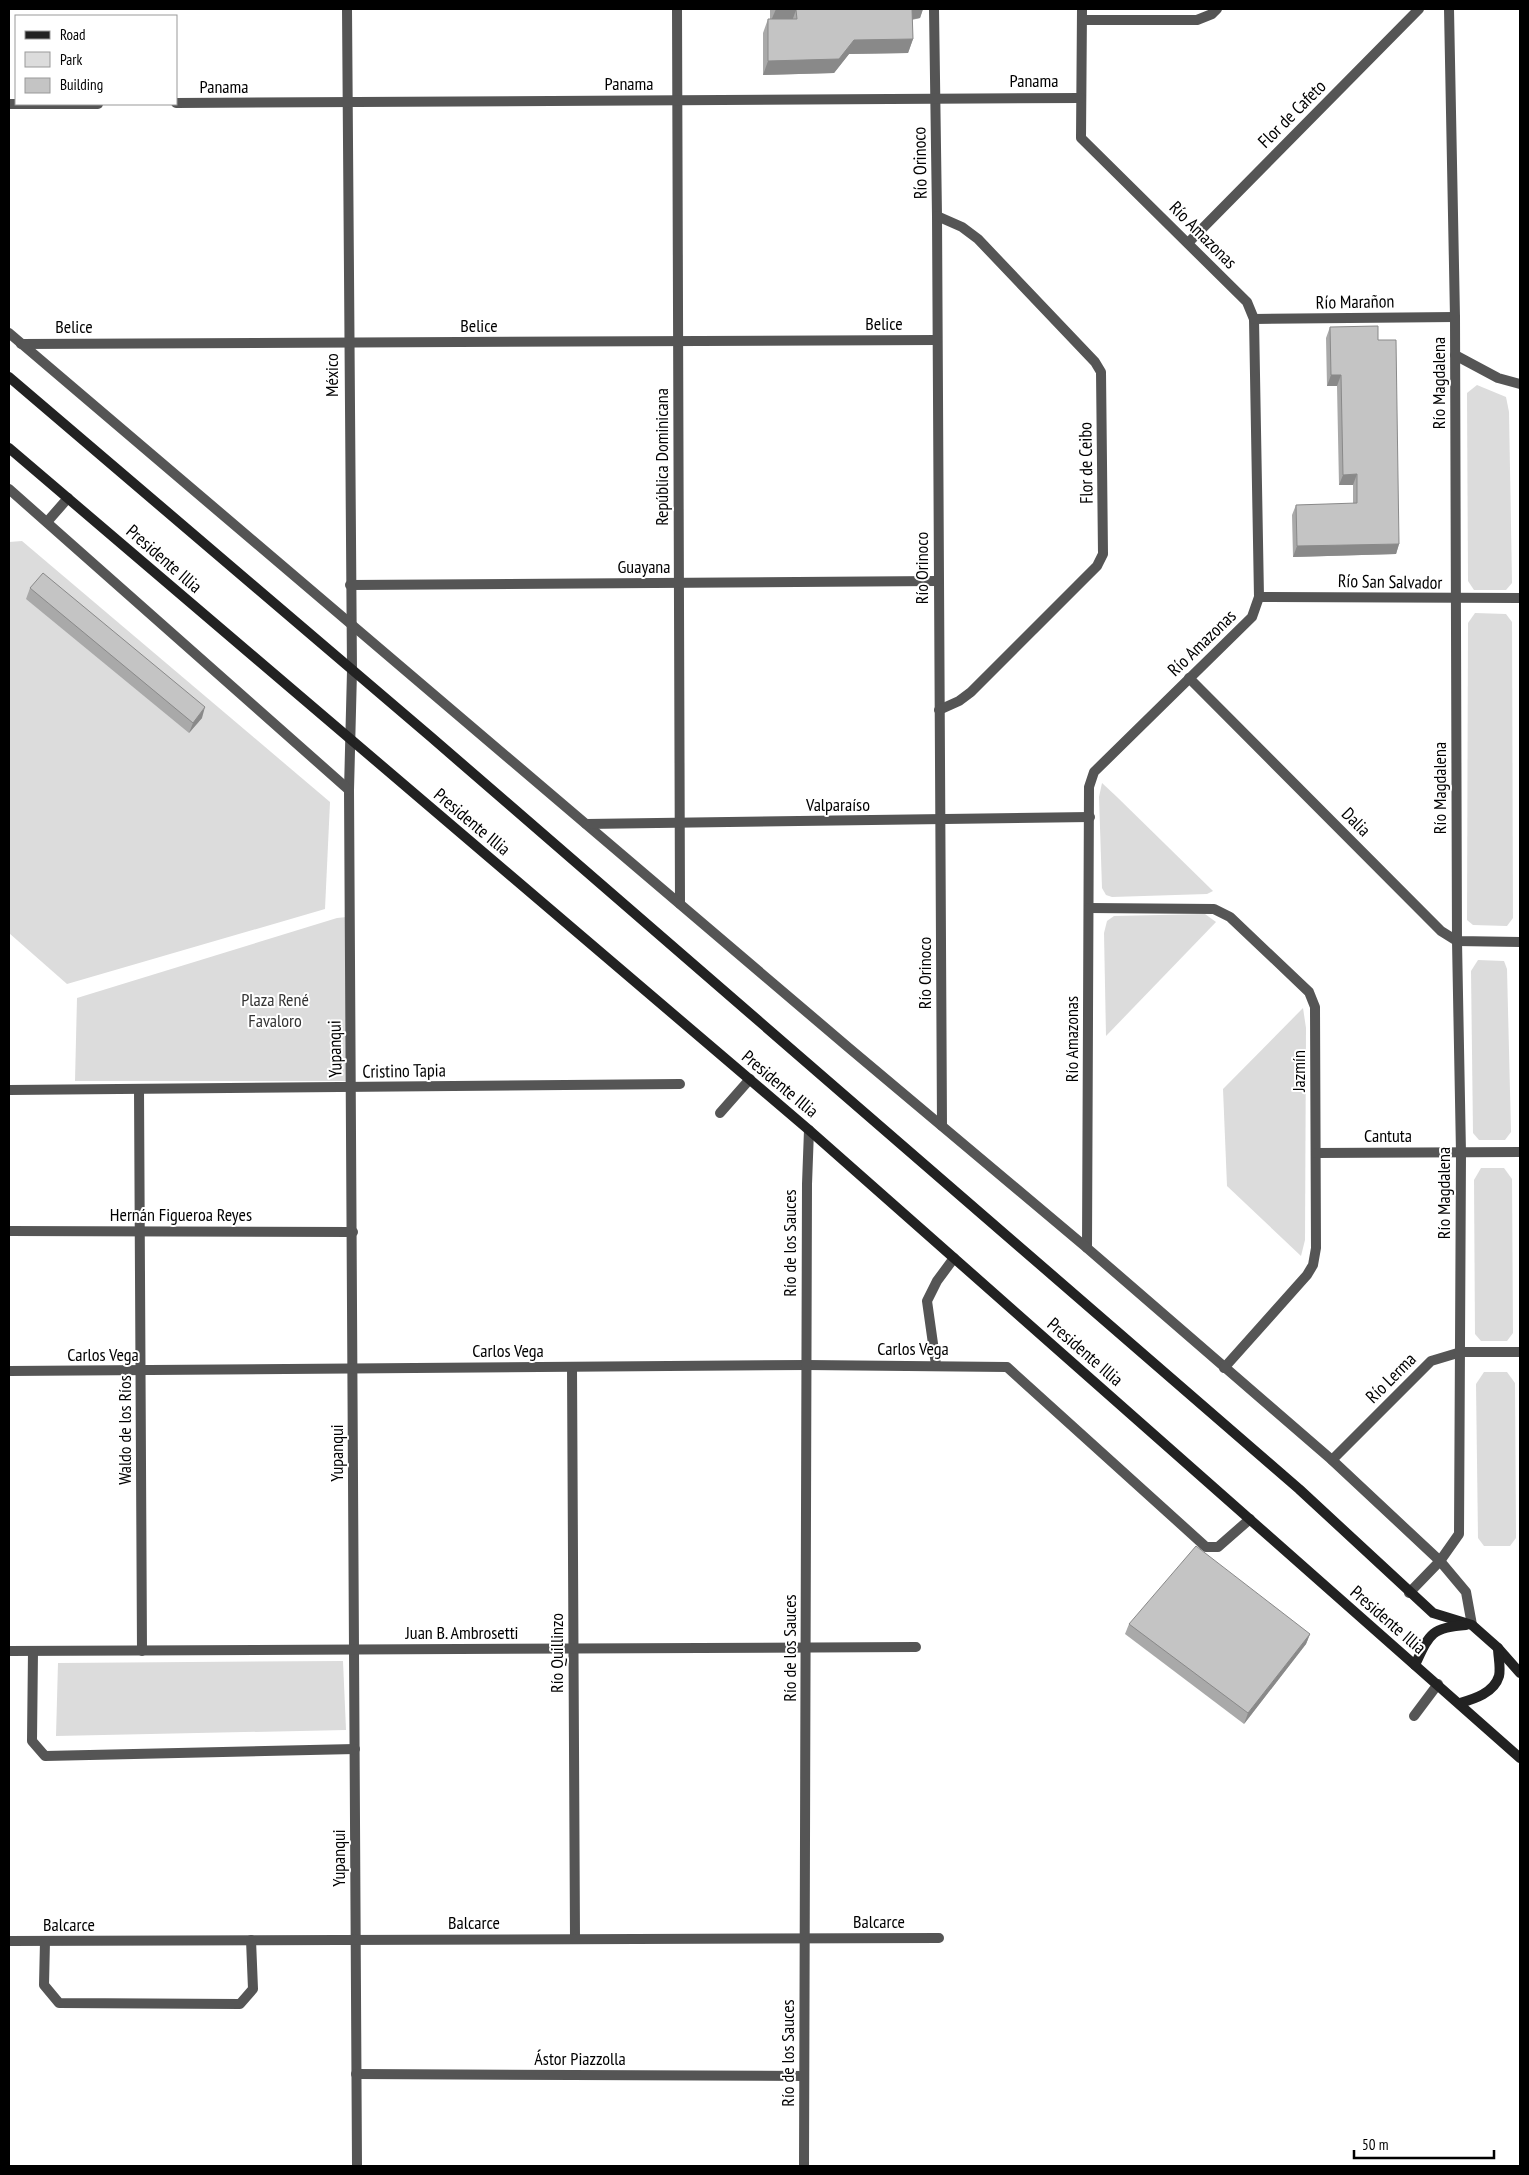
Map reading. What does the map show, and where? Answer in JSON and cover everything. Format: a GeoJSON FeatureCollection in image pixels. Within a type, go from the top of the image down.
{"type":"FeatureCollection","features":[{"type":"Feature","properties":{"kind":"main road","name":"Presidente Illia"},"geometry":{"type":"LineString","coordinates":[[9,377],[352,670],[1299,1489],[1409,1593],[1433,1613],[1472,1625],[1498,1648],[1520,1673]]}},
{"type":"Feature","properties":{"kind":"main road","name":"Presidente Illia"},"geometry":{"type":"LineString","coordinates":[[9,448],[350,741],[810,1130],[1520,1758]]}},
{"type":"Feature","properties":{"kind":"main road"},"geometry":{"type":"LineString","coordinates":[[1415,1665],[1426,1642],[1436,1630],[1453,1626],[1472,1625]]}},
{"type":"Feature","properties":{"kind":"main road"},"geometry":{"type":"LineString","coordinates":[[1460,1703],[1478,1698],[1492,1688],[1499,1677],[1498,1648]]}},
{"type":"Feature","properties":{"kind":"street","name":"México"},"geometry":{"type":"LineString","coordinates":[[347,9],[350,624],[352,670],[350,741]]}},
{"type":"Feature","properties":{"kind":"street","name":"República Dominicana"},"geometry":{"type":"LineString","coordinates":[[677,9],[680,904]]}},
{"type":"Feature","properties":{"kind":"street","name":"Río Orinoco"},"geometry":{"type":"LineString","coordinates":[[934,9],[937,216],[936,340],[942,1126]]}},
{"type":"Feature","properties":{"kind":"street","name":"Río Amazonas"},"geometry":{"type":"LineString","coordinates":[[1082,9],[1082,138],[1247,302],[1254,319],[1259,597],[1252,617],[1094,772],[1089,787],[1087,1248]]}},
{"type":"Feature","properties":{"kind":"street"},"geometry":{"type":"LineString","coordinates":[[1082,20],[1197,20],[1212,14],[1217,9]]}},
{"type":"Feature","properties":{"kind":"street","name":"Flor de Cafeto"},"geometry":{"type":"LineString","coordinates":[[1188,243],[1419,9]]}},
{"type":"Feature","properties":{"kind":"street","name":"Río Magdalena"},"geometry":{"type":"LineString","coordinates":[[1409,1593],[1440,1561],[1459,1534],[1461,1153],[1457,941],[1455,317],[1449,9]]}},
{"type":"Feature","properties":{"kind":"street","name":"Panama"},"geometry":{"type":"LineString","coordinates":[[178,103],[935,97],[1082,98]]}},
{"type":"Feature","properties":{"kind":"street","name":"Flor de Ceibo"},"geometry":{"type":"LineString","coordinates":[[937,216],[962,228],[978,239],[1095,362],[1101,372],[1103,554],[1097,566],[971,692],[959,701],[939,710]]}},
{"type":"Feature","properties":{"kind":"street","name":"Río Marañon"},"geometry":{"type":"LineString","coordinates":[[1254,319],[1455,317]]}},
{"type":"Feature","properties":{"kind":"street"},"geometry":{"type":"LineString","coordinates":[[9,333],[1087,1248],[1332,1460],[1440,1561],[1466,1592],[1472,1625]]}},
{"type":"Feature","properties":{"kind":"street","name":"Belice"},"geometry":{"type":"LineString","coordinates":[[21,344],[936,340]]}},
{"type":"Feature","properties":{"kind":"street"},"geometry":{"type":"LineString","coordinates":[[1455,355],[1498,378],[1520,384]]}},
{"type":"Feature","properties":{"kind":"street"},"geometry":{"type":"LineString","coordinates":[[9,489],[349,790]]}},
{"type":"Feature","properties":{"kind":"street"},"geometry":{"type":"LineString","coordinates":[[47,522],[68,498]]}},
{"type":"Feature","properties":{"kind":"street","name":"Guayana"},"geometry":{"type":"LineString","coordinates":[[350,585],[938,581]]}},
{"type":"Feature","properties":{"kind":"street","name":"Río San Salvador"},"geometry":{"type":"LineString","coordinates":[[1259,597],[1520,598]]}},
{"type":"Feature","properties":{"kind":"street","name":"Dalia"},"geometry":{"type":"LineString","coordinates":[[1189,678],[1441,930],[1457,941]]}},
{"type":"Feature","properties":{"kind":"street","name":"Yupanqui"},"geometry":{"type":"LineString","coordinates":[[350,741],[357,2166]]}},
{"type":"Feature","properties":{"kind":"street","name":"Valparaíso"},"geometry":{"type":"LineString","coordinates":[[586,824],[940,821],[1090,817]]}},
{"type":"Feature","properties":{"kind":"street","name":"Jazmín"},"geometry":{"type":"LineString","coordinates":[[1089,908],[1214,909],[1230,918],[1309,992],[1315,1007],[1316,1248],[1313,1266],[1224,1368]]}},
{"type":"Feature","properties":{"kind":"street"},"geometry":{"type":"LineString","coordinates":[[1457,941],[1520,942]]}},
{"type":"Feature","properties":{"kind":"street"},"geometry":{"type":"LineString","coordinates":[[720,1113],[750,1079]]}},
{"type":"Feature","properties":{"kind":"street","name":"Cristino Tapia"},"geometry":{"type":"LineString","coordinates":[[9,1090],[680,1084]]}},
{"type":"Feature","properties":{"kind":"street","name":"Waldo de los Ríos"},"geometry":{"type":"LineString","coordinates":[[139,1089],[142,1651]]}},
{"type":"Feature","properties":{"kind":"street","name":"Río de los Sauces"},"geometry":{"type":"LineString","coordinates":[[804,2166],[807,1184],[810,1130]]}},
{"type":"Feature","properties":{"kind":"street","name":"Cantuta"},"geometry":{"type":"LineString","coordinates":[[1316,1153],[1520,1152]]}},
{"type":"Feature","properties":{"kind":"street","name":"Hernán Figueroa Reyes"},"geometry":{"type":"LineString","coordinates":[[9,1231],[352,1232]]}},
{"type":"Feature","properties":{"kind":"street"},"geometry":{"type":"LineString","coordinates":[[936,1365],[927,1301],[937,1281],[954,1258]]}},
{"type":"Feature","properties":{"kind":"street","name":"Río Lerma"},"geometry":{"type":"LineString","coordinates":[[1332,1460],[1431,1361],[1461,1352],[1520,1352]]}},
{"type":"Feature","properties":{"kind":"street","name":"Carlos Vega"},"geometry":{"type":"LineString","coordinates":[[9,1371],[807,1365],[1007,1367],[1206,1547],[1218,1547],[1250,1519]]}},
{"type":"Feature","properties":{"kind":"street","name":"Río Quillinzo"},"geometry":{"type":"LineString","coordinates":[[572,1367],[575,1939]]}},
{"type":"Feature","properties":{"kind":"street","name":"Juan B. Ambrosetti"},"geometry":{"type":"LineString","coordinates":[[9,1651],[916,1647]]}},
{"type":"Feature","properties":{"kind":"street"},"geometry":{"type":"LineString","coordinates":[[33,1651],[32,1741],[45,1756],[355,1749]]}},
{"type":"Feature","properties":{"kind":"street"},"geometry":{"type":"LineString","coordinates":[[1414,1716],[1438,1684]]}},
{"type":"Feature","properties":{"kind":"street","name":"Balcarce"},"geometry":{"type":"LineString","coordinates":[[9,1941],[939,1938]]}},
{"type":"Feature","properties":{"kind":"street"},"geometry":{"type":"LineString","coordinates":[[45,1941],[44,1985],[59,2003],[240,2004],[253,1989],[251,1940]]}},
{"type":"Feature","properties":{"kind":"street","name":"Ástor Piazzolla"},"geometry":{"type":"LineString","coordinates":[[356,2074],[804,2076]]}},
{"type":"Feature","properties":{"kind":"green space"},"geometry":{"type":"Polygon","coordinates":[[[1477,385],[1506,397],[1509,412],[1512,583],[1506,590],[1474,590],[1468,581],[1467,393],[1477,385]]]}},
{"type":"Feature","properties":{"kind":"green space"},"geometry":{"type":"Polygon","coordinates":[[[22,541],[330,802],[325,909],[67,984],[9,933],[9,542],[22,541]]]}},
{"type":"Feature","properties":{"kind":"green space"},"geometry":{"type":"Polygon","coordinates":[[[1475,613],[1506,614],[1512,622],[1513,918],[1507,926],[1473,925],[1467,920],[1468,623],[1475,613]]]}},
{"type":"Feature","properties":{"kind":"green space"},"geometry":{"type":"Polygon","coordinates":[[[1102,783],[1213,891],[1207,894],[1112,897],[1106,895],[1102,888],[1099,797],[1102,783]]]}},
{"type":"Feature","properties":{"kind":"green space"},"geometry":{"type":"Polygon","coordinates":[[[1205,914],[1216,922],[1106,1036],[1104,933],[1107,921],[1114,916],[1205,914]]]}},
{"type":"Feature","properties":{"kind":"green space","name":"Plaza René Favaloro"},"geometry":{"type":"Polygon","coordinates":[[[347,917],[346,1081],[75,1081],[77,998],[337,918],[347,917]]]}},
{"type":"Feature","properties":{"kind":"green space"},"geometry":{"type":"Polygon","coordinates":[[[1478,960],[1504,961],[1507,969],[1511,1132],[1505,1140],[1479,1140],[1473,1133],[1471,971],[1478,960]]]}},
{"type":"Feature","properties":{"kind":"green space"},"geometry":{"type":"Polygon","coordinates":[[[1303,1008],[1306,1028],[1305,1240],[1301,1256],[1227,1186],[1223,1089],[1303,1008]]]}},
{"type":"Feature","properties":{"kind":"green space"},"geometry":{"type":"Polygon","coordinates":[[[1481,1168],[1504,1168],[1512,1179],[1513,1333],[1507,1341],[1481,1341],[1475,1334],[1474,1180],[1481,1168]]]}},
{"type":"Feature","properties":{"kind":"green space"},"geometry":{"type":"Polygon","coordinates":[[[1484,1372],[1507,1372],[1515,1383],[1516,1538],[1510,1546],[1484,1546],[1478,1538],[1476,1384],[1484,1372]]]}},
{"type":"Feature","properties":{"kind":"green space"},"geometry":{"type":"Polygon","coordinates":[[[343,1661],[346,1730],[56,1736],[58,1663],[343,1661]]]}},
{"type":"Feature","properties":{"kind":"building"},"geometry":{"type":"Polygon","coordinates":[[[779,9],[912,9],[913,39],[854,40],[839,59],[768,61],[768,19],[797,19],[796,10],[779,9]]]}},
{"type":"Feature","properties":{"kind":"building"},"geometry":{"type":"Polygon","coordinates":[[[1378,326],[1378,340],[1396,340],[1399,544],[1297,546],[1296,505],[1357,503],[1357,474],[1343,475],[1341,375],[1331,375],[1330,327],[1378,326]]]}},
{"type":"Feature","properties":{"kind":"building"},"geometry":{"type":"Polygon","coordinates":[[[43,573],[205,707],[193,723],[30,588],[43,573]]]}},
{"type":"Feature","properties":{"kind":"building"},"geometry":{"type":"Polygon","coordinates":[[[1196,1546],[1310,1634],[1248,1713],[1129,1624],[1196,1546]]]}}]}
